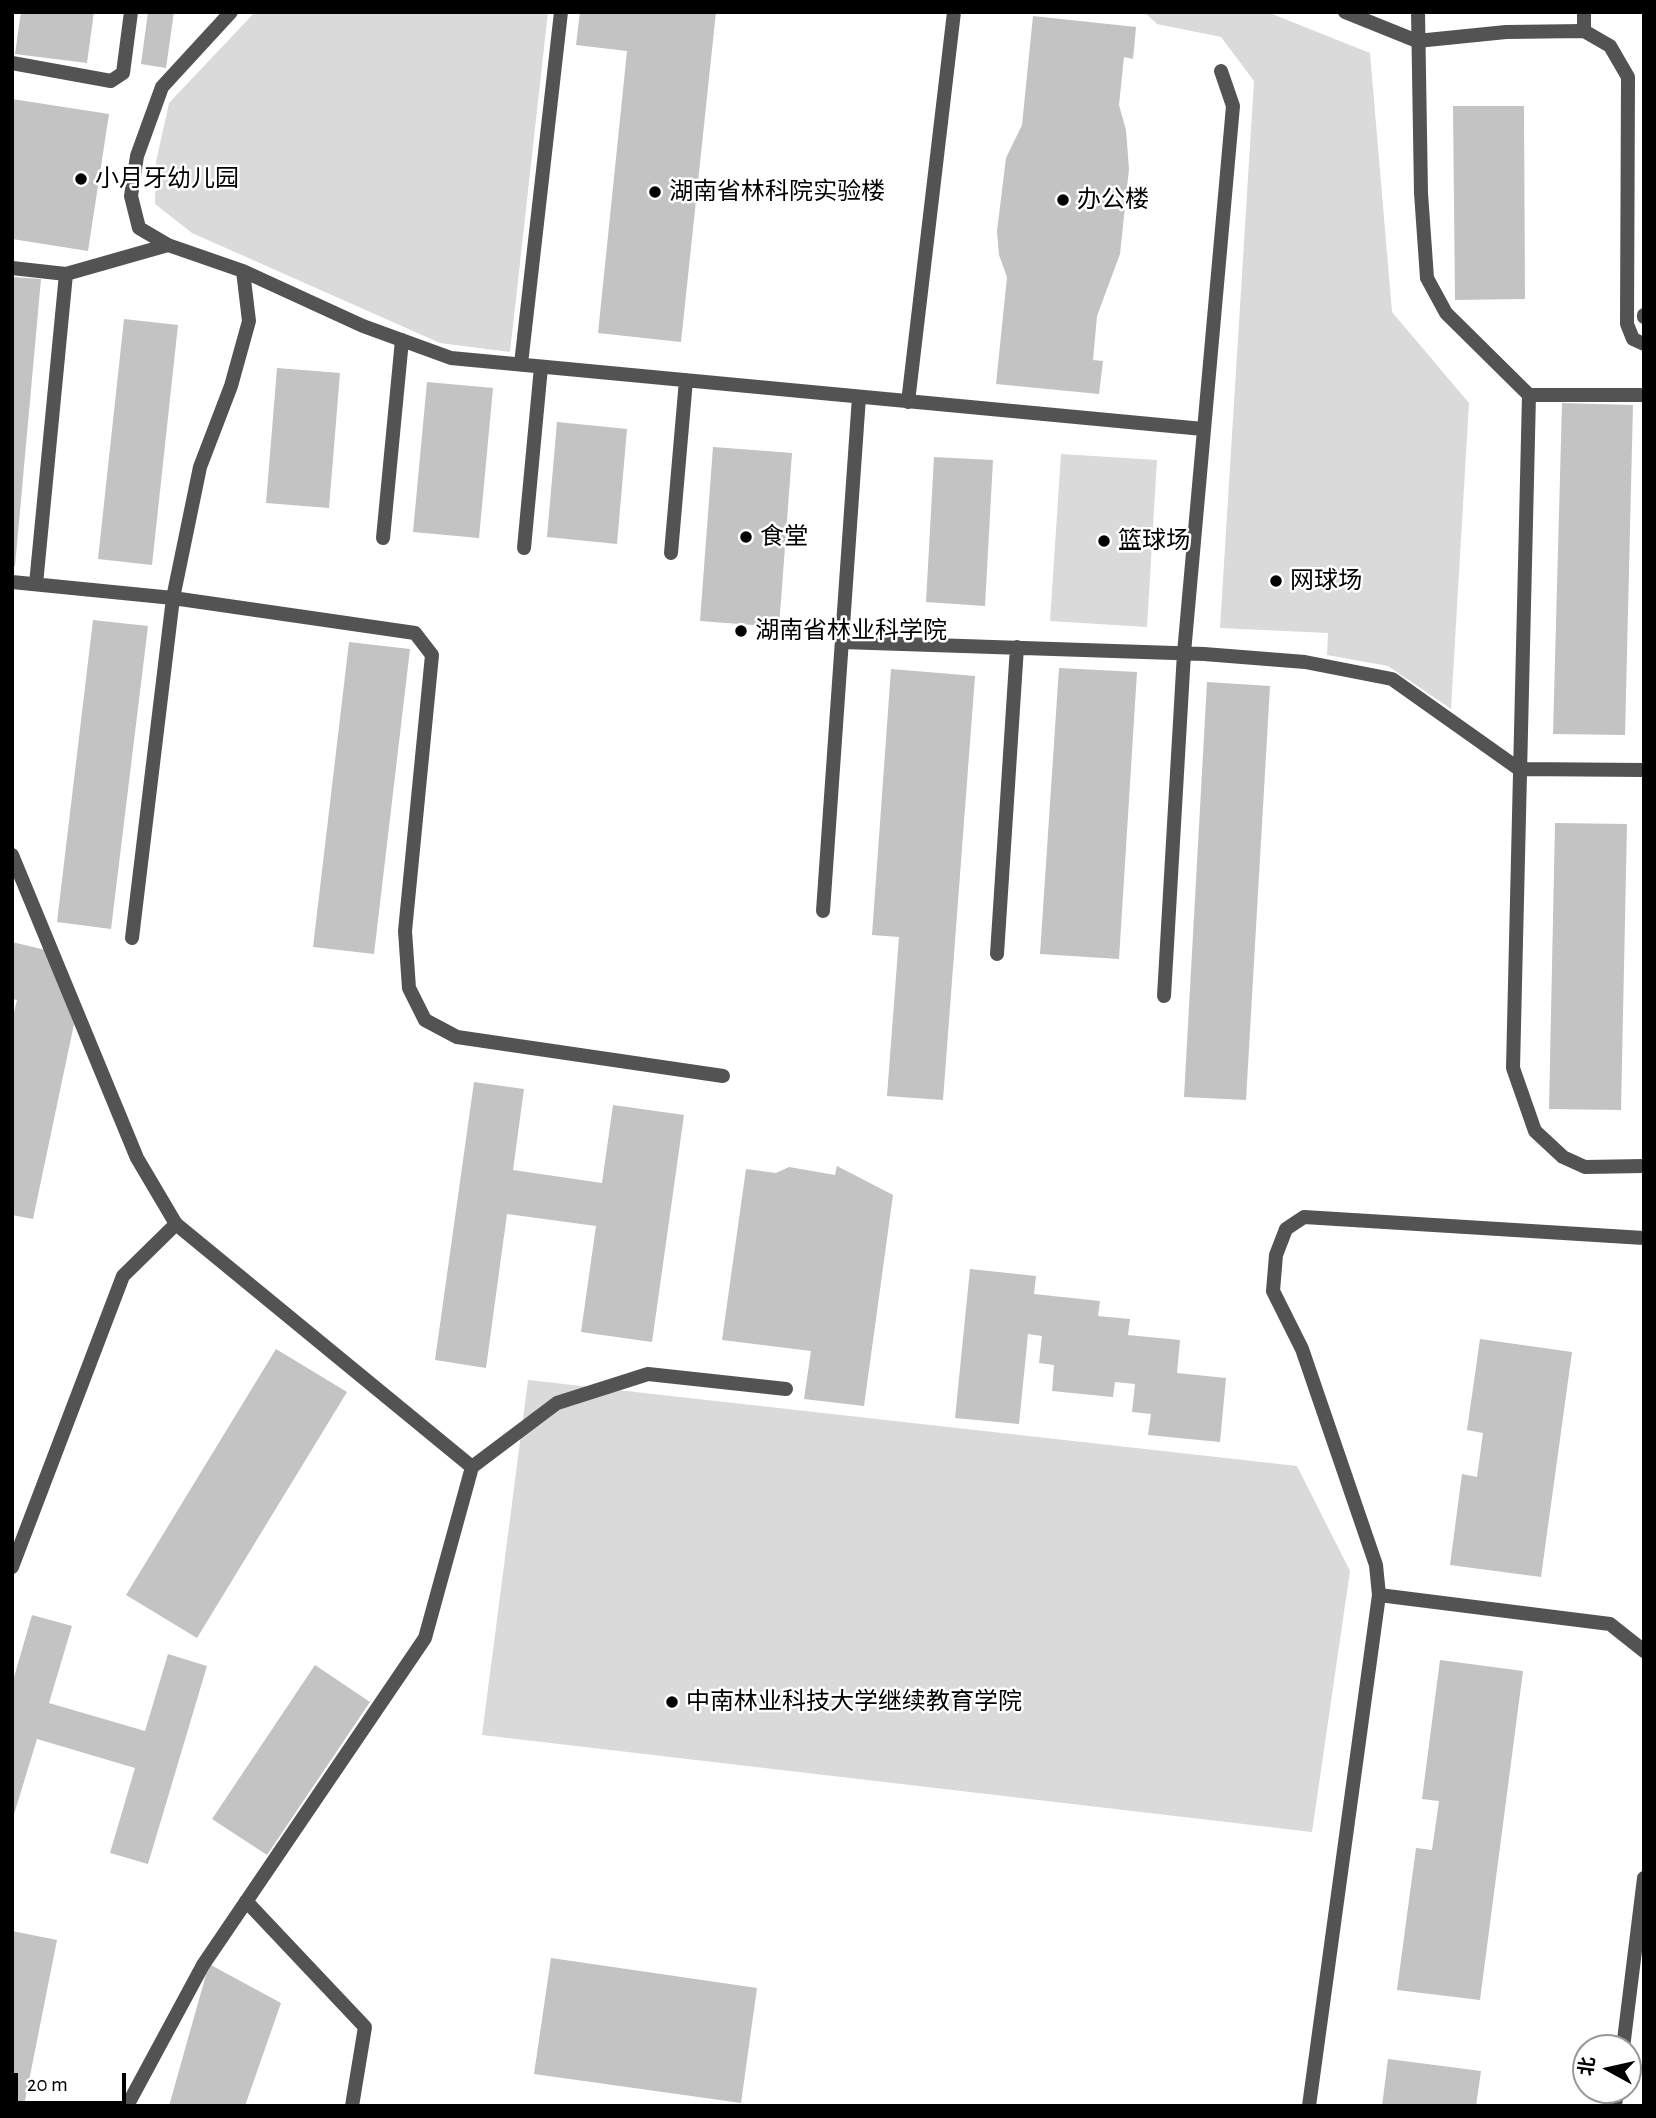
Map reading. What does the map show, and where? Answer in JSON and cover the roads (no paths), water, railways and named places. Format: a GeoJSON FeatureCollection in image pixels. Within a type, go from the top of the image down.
{"type":"FeatureCollection","features":[{"type":"Feature","properties":{"kind":"street"},"geometry":{"type":"LineString","coordinates":[[12,63],[111,81],[123,72],[131,12]]}},
{"type":"Feature","properties":{"kind":"street"},"geometry":{"type":"LineString","coordinates":[[231,12],[162,87],[137,156],[131,196],[139,228],[168,244],[243,271],[402,340],[451,358],[1203,429]]}},
{"type":"Feature","properties":{"kind":"street"},"geometry":{"type":"LineString","coordinates":[[521,364],[561,12]]}},
{"type":"Feature","properties":{"kind":"street"},"geometry":{"type":"LineString","coordinates":[[908,402],[954,12]]}},
{"type":"Feature","properties":{"kind":"street"},"geometry":{"type":"LineString","coordinates":[[1345,12],[1417,41],[1506,32],[1584,31],[1610,46],[1628,77],[1627,324],[1633,339],[1644,344]]}},
{"type":"Feature","properties":{"kind":"street"},"geometry":{"type":"LineString","coordinates":[[1418,12],[1427,278],[1446,313],[1529,395],[1644,395]]}},
{"type":"Feature","properties":{"kind":"street"},"geometry":{"type":"LineString","coordinates":[[1584,12],[1584,31]]}},
{"type":"Feature","properties":{"kind":"street"},"geometry":{"type":"LineString","coordinates":[[1164,996],[1184,653],[1233,106],[1221,71]]}},
{"type":"Feature","properties":{"kind":"street"},"geometry":{"type":"LineString","coordinates":[[12,268],[66,275],[168,244]]}},
{"type":"Feature","properties":{"kind":"street"},"geometry":{"type":"LineString","coordinates":[[132,938],[173,598],[200,467],[231,386],[248,321],[243,271]]}},
{"type":"Feature","properties":{"kind":"street"},"geometry":{"type":"LineString","coordinates":[[36,584],[66,275]]}},
{"type":"Feature","properties":{"kind":"street"},"geometry":{"type":"LineString","coordinates":[[383,538],[402,340]]}},
{"type":"Feature","properties":{"kind":"street"},"geometry":{"type":"LineString","coordinates":[[524,548],[541,367]]}},
{"type":"Feature","properties":{"kind":"street"},"geometry":{"type":"LineString","coordinates":[[671,554],[686,380]]}},
{"type":"Feature","properties":{"kind":"street"},"geometry":{"type":"LineString","coordinates":[[1529,395],[1513,1068],[1535,1131],[1563,1157],[1585,1167],[1644,1166]]}},
{"type":"Feature","properties":{"kind":"street"},"geometry":{"type":"LineString","coordinates":[[822,911],[859,397]]}},
{"type":"Feature","properties":{"kind":"street"},"geometry":{"type":"LineString","coordinates":[[12,582],[173,598],[415,634],[432,655],[405,931],[409,988],[425,1020],[457,1037],[723,1076]]}},
{"type":"Feature","properties":{"kind":"street"},"geometry":{"type":"LineString","coordinates":[[842,642],[1184,653],[1306,662],[1392,679],[1519,769],[1644,770]]}},
{"type":"Feature","properties":{"kind":"street"},"geometry":{"type":"LineString","coordinates":[[997,954],[1017,647]]}},
{"type":"Feature","properties":{"kind":"street"},"geometry":{"type":"LineString","coordinates":[[14,863],[137,1158],[176,1224],[472,1467]]}},
{"type":"Feature","properties":{"kind":"street"},"geometry":{"type":"LineString","coordinates":[[1309,2106],[1379,1595],[1376,1564],[1302,1349],[1273,1291],[1276,1255],[1286,1229],[1304,1217],[1644,1238]]}},
{"type":"Feature","properties":{"kind":"street"},"geometry":{"type":"LineString","coordinates":[[12,1567],[123,1276],[176,1224]]}},
{"type":"Feature","properties":{"kind":"street"},"geometry":{"type":"LineString","coordinates":[[127,2106],[202,1965],[425,1638],[472,1467],[557,1403],[648,1374],[786,1389]]}},
{"type":"Feature","properties":{"kind":"street"},"geometry":{"type":"LineString","coordinates":[[1379,1595],[1610,1624],[1644,1651]]}},
{"type":"Feature","properties":{"kind":"street"},"geometry":{"type":"LineString","coordinates":[[1625,2034],[1644,1879]]}},
{"type":"Feature","properties":{"kind":"street"},"geometry":{"type":"LineString","coordinates":[[246,1901],[365,2027],[352,2106]]}},
{"type":"Feature","properties":{"kind":"place","name":"小月牙幼儿园"},"geometry":{"type":"Point","coordinates":[81,179]}},
{"type":"Feature","properties":{"kind":"place","name":"湖南省林科院实验楼"},"geometry":{"type":"Point","coordinates":[655,192]}},
{"type":"Feature","properties":{"kind":"place","name":"办公楼"},"geometry":{"type":"Point","coordinates":[1063,200]}},
{"type":"Feature","properties":{"kind":"place","name":"食堂"},"geometry":{"type":"Point","coordinates":[746,537]}},
{"type":"Feature","properties":{"kind":"place","name":"篮球场"},"geometry":{"type":"Point","coordinates":[1104,541]}},
{"type":"Feature","properties":{"kind":"place","name":"网球场"},"geometry":{"type":"Point","coordinates":[1276,581]}},
{"type":"Feature","properties":{"kind":"place","name":"湖南省林业科学院"},"geometry":{"type":"Point","coordinates":[741,631]}},
{"type":"Feature","properties":{"kind":"place","name":"中南林业科技大学继续教育学院"},"geometry":{"type":"Point","coordinates":[672,1702]}}]}
